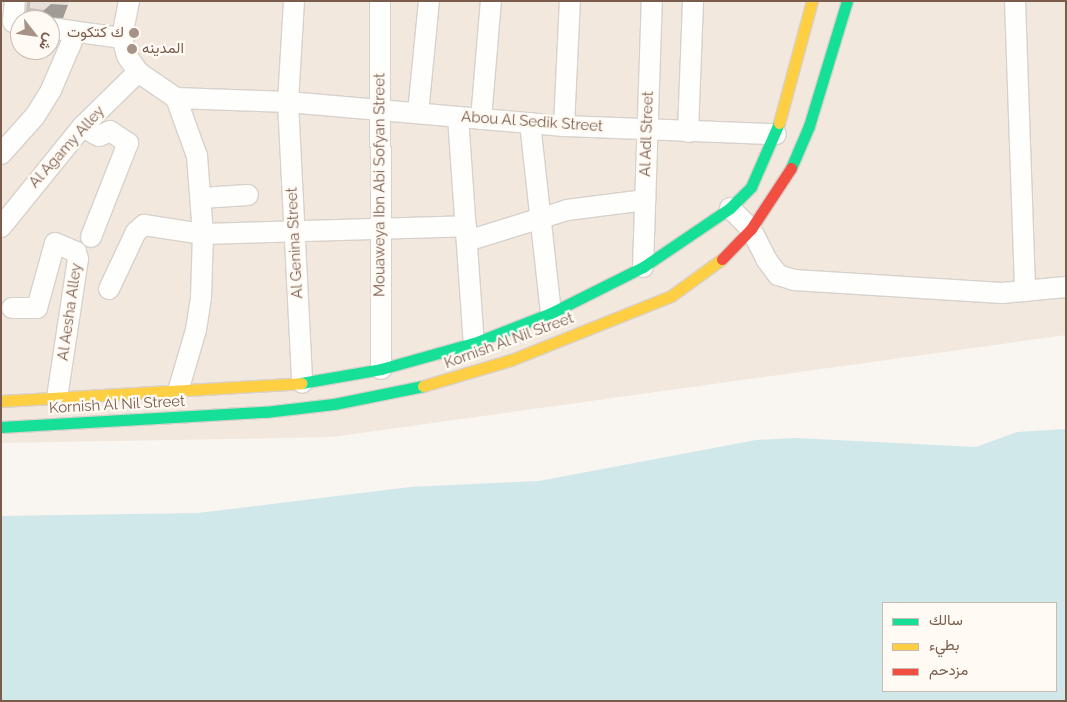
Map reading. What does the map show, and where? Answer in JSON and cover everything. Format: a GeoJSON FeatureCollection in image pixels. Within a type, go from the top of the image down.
{"type":"FeatureCollection","features":[{"type":"Feature","properties":{"kind":"main road","name":"Kornish Al Nil Street"},"geometry":{"type":"LineString","coordinates":[[1,427],[265,412],[334,404],[438,383],[511,360],[671,296],[727,255],[751,230],[769,206],[798,154],[847,1]]}},
{"type":"Feature","properties":{"kind":"main road","name":"Kornish Al Nil Street"},"geometry":{"type":"LineString","coordinates":[[1,401],[302,383],[381,369],[474,343],[551,313],[643,267],[730,208],[751,187],[762,170],[776,134],[812,2]]}},
{"type":"Feature","properties":{"kind":"street"},"geometry":{"type":"LineString","coordinates":[[8,23],[15,1]]}},
{"type":"Feature","properties":{"kind":"street","name":"Al Genina Street"},"geometry":{"type":"LineString","coordinates":[[294,1],[288,102],[302,383]]}},
{"type":"Feature","properties":{"kind":"street","name":"Mouaweya Ibn Abi Sofyan Street"},"geometry":{"type":"LineString","coordinates":[[380,1],[381,369]]}},
{"type":"Feature","properties":{"kind":"street"},"geometry":{"type":"LineString","coordinates":[[418,114],[429,1]]}},
{"type":"Feature","properties":{"kind":"street"},"geometry":{"type":"LineString","coordinates":[[480,119],[491,1]]}},
{"type":"Feature","properties":{"kind":"street"},"geometry":{"type":"LineString","coordinates":[[564,126],[570,1]]}},
{"type":"Feature","properties":{"kind":"street","name":"Al Adl Street"},"geometry":{"type":"LineString","coordinates":[[643,267],[646,130],[652,1]]}},
{"type":"Feature","properties":{"kind":"street"},"geometry":{"type":"LineString","coordinates":[[688,132],[694,1]]}},
{"type":"Feature","properties":{"kind":"street"},"geometry":{"type":"LineString","coordinates":[[1015,1],[1026,291]]}},
{"type":"Feature","properties":{"kind":"street"},"geometry":{"type":"LineString","coordinates":[[125,2],[122,38],[127,56],[138,72],[176,98],[194,143],[201,198],[203,234],[199,314],[178,391]]}},
{"type":"Feature","properties":{"kind":"street"},"geometry":{"type":"LineString","coordinates":[[60,30],[122,38]]}},
{"type":"Feature","properties":{"kind":"street"},"geometry":{"type":"LineString","coordinates":[[1,154],[35,116],[51,90],[76,32]]}},
{"type":"Feature","properties":{"kind":"street","name":"Al Agamy Alley"},"geometry":{"type":"LineString","coordinates":[[1,227],[82,127],[138,72]]}},
{"type":"Feature","properties":{"kind":"street","name":"Abou Al Sedik Street"},"geometry":{"type":"LineString","coordinates":[[176,98],[288,102],[564,126],[776,134]]}},
{"type":"Feature","properties":{"kind":"street"},"geometry":{"type":"LineString","coordinates":[[458,117],[474,343]]}},
{"type":"Feature","properties":{"kind":"street"},"geometry":{"type":"LineString","coordinates":[[530,123],[551,313]]}},
{"type":"Feature","properties":{"kind":"street"},"geometry":{"type":"LineString","coordinates":[[82,127],[99,136],[110,131],[128,143],[91,237]]}},
{"type":"Feature","properties":{"kind":"street"},"geometry":{"type":"LineString","coordinates":[[201,198],[248,195]]}},
{"type":"Feature","properties":{"kind":"street"},"geometry":{"type":"LineString","coordinates":[[109,289],[140,227],[203,234],[380,230],[467,233],[594,205],[645,200]]}},
{"type":"Feature","properties":{"kind":"street"},"geometry":{"type":"LineString","coordinates":[[730,208],[751,230],[778,275],[794,280],[1002,293],[1066,287]]}},
{"type":"Feature","properties":{"kind":"street","name":"Al Aesha Alley"},"geometry":{"type":"LineString","coordinates":[[12,308],[37,308],[54,243],[76,252],[78,258],[57,398]]}},
{"type":"Feature","properties":{"kind":"shaded area"},"geometry":{"type":"Polygon","coordinates":[[[1,1],[1066,1],[1066,335],[332,437],[1,443],[1,1]]]}},
{"type":"Feature","properties":{"kind":"water"},"geometry":{"type":"Polygon","coordinates":[[[1066,429],[1066,701],[1,701],[1,516],[198,513],[410,487],[539,481],[756,440],[796,438],[976,447],[1017,432],[1066,429]]]}},
{"type":"Feature","properties":{"kind":"building"},"geometry":{"type":"Polygon","coordinates":[[[30,1],[68,1],[68,5],[51,4],[44,10],[30,8],[30,1]]]}},
{"type":"Feature","properties":{"kind":"traffic: fast"},"geometry":{"type":"LineString","coordinates":[[791,168],[809,126],[847,1]]}},
{"type":"Feature","properties":{"kind":"traffic: fast"},"geometry":{"type":"LineString","coordinates":[[301,383],[381,369],[474,343],[551,313],[643,267],[730,208],[751,187],[779,123]]}},
{"type":"Feature","properties":{"kind":"traffic: fast"},"geometry":{"type":"LineString","coordinates":[[1,427],[265,412],[334,404],[423,386]]}},
{"type":"Feature","properties":{"kind":"traffic: slow"},"geometry":{"type":"LineString","coordinates":[[779,123],[812,1]]}},
{"type":"Feature","properties":{"kind":"traffic: slow"},"geometry":{"type":"LineString","coordinates":[[423,386],[511,360],[671,296],[722,259]]}},
{"type":"Feature","properties":{"kind":"traffic: slow"},"geometry":{"type":"LineString","coordinates":[[1,401],[301,383]]}},
{"type":"Feature","properties":{"kind":"traffic: jam"},"geometry":{"type":"LineString","coordinates":[[722,259],[751,229],[791,168]]}},
{"type":"Feature","properties":{"kind":"place","name":"ك كتكوت"},"geometry":{"type":"Point","coordinates":[134,33]}},
{"type":"Feature","properties":{"kind":"place","name":"المدينه"},"geometry":{"type":"Point","coordinates":[132,49]}}]}
